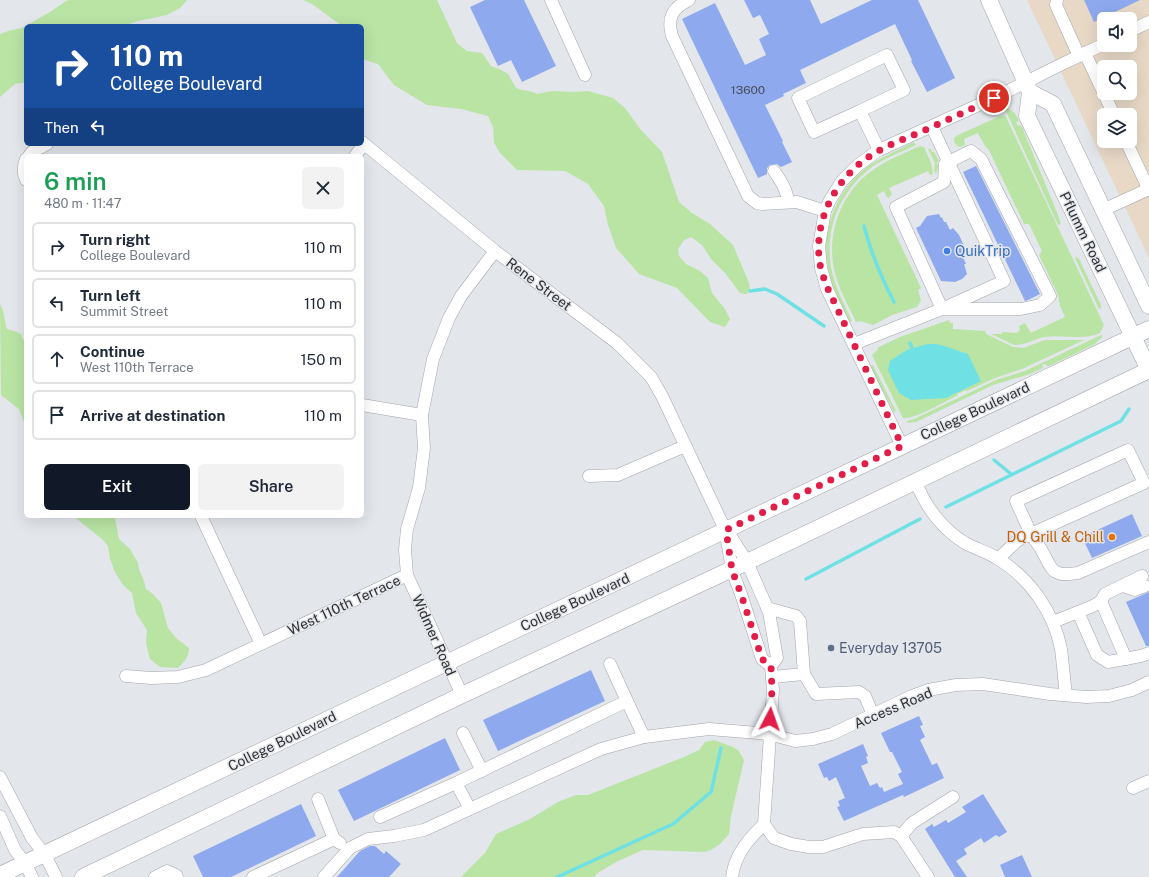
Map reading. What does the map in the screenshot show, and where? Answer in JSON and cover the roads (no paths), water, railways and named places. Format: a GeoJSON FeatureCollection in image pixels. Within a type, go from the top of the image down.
{"type":"FeatureCollection","features":[{"type":"Feature","properties":{"kind":"main road"},"geometry":{"type":"LineString","coordinates":[[989,0],[1028,87]]}},
{"type":"Feature","properties":{"kind":"main road","name":"Pflumm Road"},"geometry":{"type":"LineString","coordinates":[[1028,87],[1052,104],[1149,306]]}},
{"type":"Feature","properties":{"kind":"main road","name":"Pflumm Road"},"geometry":{"type":"LineString","coordinates":[[1028,87],[1027,116],[1149,370]]}},
{"type":"Feature","properties":{"kind":"main road","name":"College Boulevard"},"geometry":{"type":"LineString","coordinates":[[0,875],[28,870],[45,854],[1149,329]]}},
{"type":"Feature","properties":{"kind":"main road"},"geometry":{"type":"LineString","coordinates":[[83,877],[462,695],[732,570],[1149,370]]}},
{"type":"Feature","properties":{"kind":"street"},"geometry":{"type":"LineString","coordinates":[[551,0],[585,75]]}},
{"type":"Feature","properties":{"kind":"street"},"geometry":{"type":"LineString","coordinates":[[689,0],[681,4],[671,16],[670,30],[748,196],[757,203],[762,204],[797,202],[825,211]]}},
{"type":"Feature","properties":{"kind":"street"},"geometry":{"type":"LineString","coordinates":[[1057,0],[1056,5],[1110,108]]}},
{"type":"Feature","properties":{"kind":"street"},"geometry":{"type":"LineString","coordinates":[[1137,28],[1149,22]]}},
{"type":"Feature","properties":{"kind":"street"},"geometry":{"type":"LineString","coordinates":[[902,446],[828,289],[821,268],[819,246],[825,211],[842,181],[858,165],[880,150],[994,98],[1028,87],[1082,54],[1097,47]]}},
{"type":"Feature","properties":{"kind":"street"},"geometry":{"type":"LineString","coordinates":[[888,54],[904,90],[860,110],[814,132],[798,98],[888,54]]}},
{"type":"Feature","properties":{"kind":"street"},"geometry":{"type":"LineString","coordinates":[[860,110],[880,150]]}},
{"type":"Feature","properties":{"kind":"street"},"geometry":{"type":"LineString","coordinates":[[854,344],[942,309],[1004,281],[932,127]]}},
{"type":"Feature","properties":{"kind":"street","name":"Rene Street"},"geometry":{"type":"LineString","coordinates":[[364,144],[495,251],[617,342],[650,377],[662,396],[726,530],[747,562],[769,612],[777,658],[771,672],[772,690],[764,824]]}},
{"type":"Feature","properties":{"kind":"street"},"geometry":{"type":"LineString","coordinates":[[30,154],[43,146]]}},
{"type":"Feature","properties":{"kind":"street"},"geometry":{"type":"LineString","coordinates":[[1103,210],[1149,189],[1129,148]]}},
{"type":"Feature","properties":{"kind":"street"},"geometry":{"type":"LineString","coordinates":[[971,151],[982,159],[1050,296],[1040,305],[1021,309],[942,309],[896,206],[944,182],[945,164],[971,151]]}},
{"type":"Feature","properties":{"kind":"street"},"geometry":{"type":"LineString","coordinates":[[774,171],[788,194],[788,202]]}},
{"type":"Feature","properties":{"kind":"street","name":"West 110th Terrace"},"geometry":{"type":"LineString","coordinates":[[126,676],[151,678],[178,676],[206,670],[407,575],[405,550],[407,529],[419,488],[424,448],[422,415],[433,359],[449,318],[461,296],[495,251]]}},
{"type":"Feature","properties":{"kind":"street"},"geometry":{"type":"LineString","coordinates":[[364,405],[422,415]]}},
{"type":"Feature","properties":{"kind":"street"},"geometry":{"type":"LineString","coordinates":[[589,476],[618,475],[685,446]]}},
{"type":"Feature","properties":{"kind":"street"},"geometry":{"type":"LineString","coordinates":[[998,559],[1018,540],[1031,534],[1146,483],[1128,450],[1016,501],[1031,534],[1050,566],[1054,571],[1061,574],[1078,573],[1149,542]]}},
{"type":"Feature","properties":{"kind":"street"},"geometry":{"type":"LineString","coordinates":[[916,482],[920,493],[934,515],[952,533],[964,542],[998,559],[1028,583],[1040,599],[1053,622],[1061,648],[1066,695]]}},
{"type":"Feature","properties":{"kind":"street"},"geometry":{"type":"LineString","coordinates":[[202,518],[261,644]]}},
{"type":"Feature","properties":{"kind":"street","name":"Rene Street"},"geometry":{"type":"LineString","coordinates":[[726,530],[732,570],[762,659],[771,672]]}},
{"type":"Feature","properties":{"kind":"street","name":"Widmer Road"},"geometry":{"type":"LineString","coordinates":[[407,575],[446,663],[462,695]]}},
{"type":"Feature","properties":{"kind":"street"},"geometry":{"type":"LineString","coordinates":[[1053,622],[1093,606],[1101,600],[1105,594],[1123,586],[1144,581]]}},
{"type":"Feature","properties":{"kind":"street"},"geometry":{"type":"LineString","coordinates":[[1101,600],[1126,659]]}},
{"type":"Feature","properties":{"kind":"street"},"geometry":{"type":"LineString","coordinates":[[767,608],[796,616],[800,621],[804,674],[816,694],[859,692],[865,696],[873,715]]}},
{"type":"Feature","properties":{"kind":"street"},"geometry":{"type":"LineString","coordinates":[[1078,612],[1097,655],[1108,662],[1141,656],[1149,653]]}},
{"type":"Feature","properties":{"kind":"street"},"geometry":{"type":"LineString","coordinates":[[610,664],[644,737]]}},
{"type":"Feature","properties":{"kind":"street"},"geometry":{"type":"LineString","coordinates":[[771,672],[804,674]]}},
{"type":"Feature","properties":{"kind":"street","name":"Access Road"},"geometry":{"type":"LineString","coordinates":[[324,877],[349,850],[368,839],[424,830],[601,749],[644,737],[709,729],[769,734],[795,741],[813,739],[832,734],[928,690],[956,685],[983,684],[1050,694],[1086,697],[1108,696],[1132,690],[1149,682]]}},
{"type":"Feature","properties":{"kind":"street"},"geometry":{"type":"LineString","coordinates":[[380,817],[627,701]]}},
{"type":"Feature","properties":{"kind":"street"},"geometry":{"type":"LineString","coordinates":[[463,733],[482,770]]}},
{"type":"Feature","properties":{"kind":"street"},"geometry":{"type":"LineString","coordinates":[[0,777],[32,838],[45,854],[56,877]]}},
{"type":"Feature","properties":{"kind":"street"},"geometry":{"type":"LineString","coordinates":[[1133,788],[1149,781]]}},
{"type":"Feature","properties":{"kind":"street"},"geometry":{"type":"LineString","coordinates":[[456,782],[470,809]]}},
{"type":"Feature","properties":{"kind":"street"},"geometry":{"type":"LineString","coordinates":[[901,836],[912,823],[953,797]]}},
{"type":"Feature","properties":{"kind":"street"},"geometry":{"type":"LineString","coordinates":[[318,799],[334,839],[349,850]]}},
{"type":"Feature","properties":{"kind":"street"},"geometry":{"type":"LineString","coordinates":[[0,816],[15,850],[28,870]]}},
{"type":"Feature","properties":{"kind":"street"},"geometry":{"type":"LineString","coordinates":[[732,877],[738,854],[764,824],[774,838],[791,844],[809,847],[823,847],[863,834],[894,832],[901,836],[928,877]]}},
{"type":"Feature","properties":{"kind":"street"},"geometry":{"type":"LineString","coordinates":[[253,877],[334,839]]}},
{"type":"Feature","properties":{"kind":"street"},"geometry":{"type":"LineString","coordinates":[[155,877],[167,871],[176,875],[177,877]]}},
{"type":"Feature","properties":{"kind":"water"},"geometry":{"type":"Polygon","coordinates":[[[927,344],[938,344],[968,354],[981,381],[946,398],[911,400],[899,393],[888,370],[890,361],[907,350],[927,344]]]}},
{"type":"Feature","properties":{"kind":"waterway"},"geometry":{"type":"LineString","coordinates":[[864,226],[877,265],[894,302]]}},
{"type":"Feature","properties":{"kind":"waterway"},"geometry":{"type":"LineString","coordinates":[[750,291],[765,289],[777,294],[824,326]]}},
{"type":"Feature","properties":{"kind":"waterway"},"geometry":{"type":"LineString","coordinates":[[910,343],[912,348]]}},
{"type":"Feature","properties":{"kind":"waterway"},"geometry":{"type":"LineString","coordinates":[[946,507],[1121,421],[1129,409]]}},
{"type":"Feature","properties":{"kind":"waterway"},"geometry":{"type":"LineString","coordinates":[[994,460],[1011,474]]}},
{"type":"Feature","properties":{"kind":"waterway"},"geometry":{"type":"LineString","coordinates":[[806,579],[920,519]]}},
{"type":"Feature","properties":{"kind":"waterway"},"geometry":{"type":"LineString","coordinates":[[557,877],[673,824],[711,792],[721,748]]}},
{"type":"Feature","properties":{"kind":"place","name":"QuikTrip"},"geometry":{"type":"Point","coordinates":[947,251]}},
{"type":"Feature","properties":{"kind":"place","name":"DQ Grill & Chill"},"geometry":{"type":"Point","coordinates":[1112,537]}},
{"type":"Feature","properties":{"kind":"place","name":"Everyday 13705"},"geometry":{"type":"Point","coordinates":[831,648]}}]}
